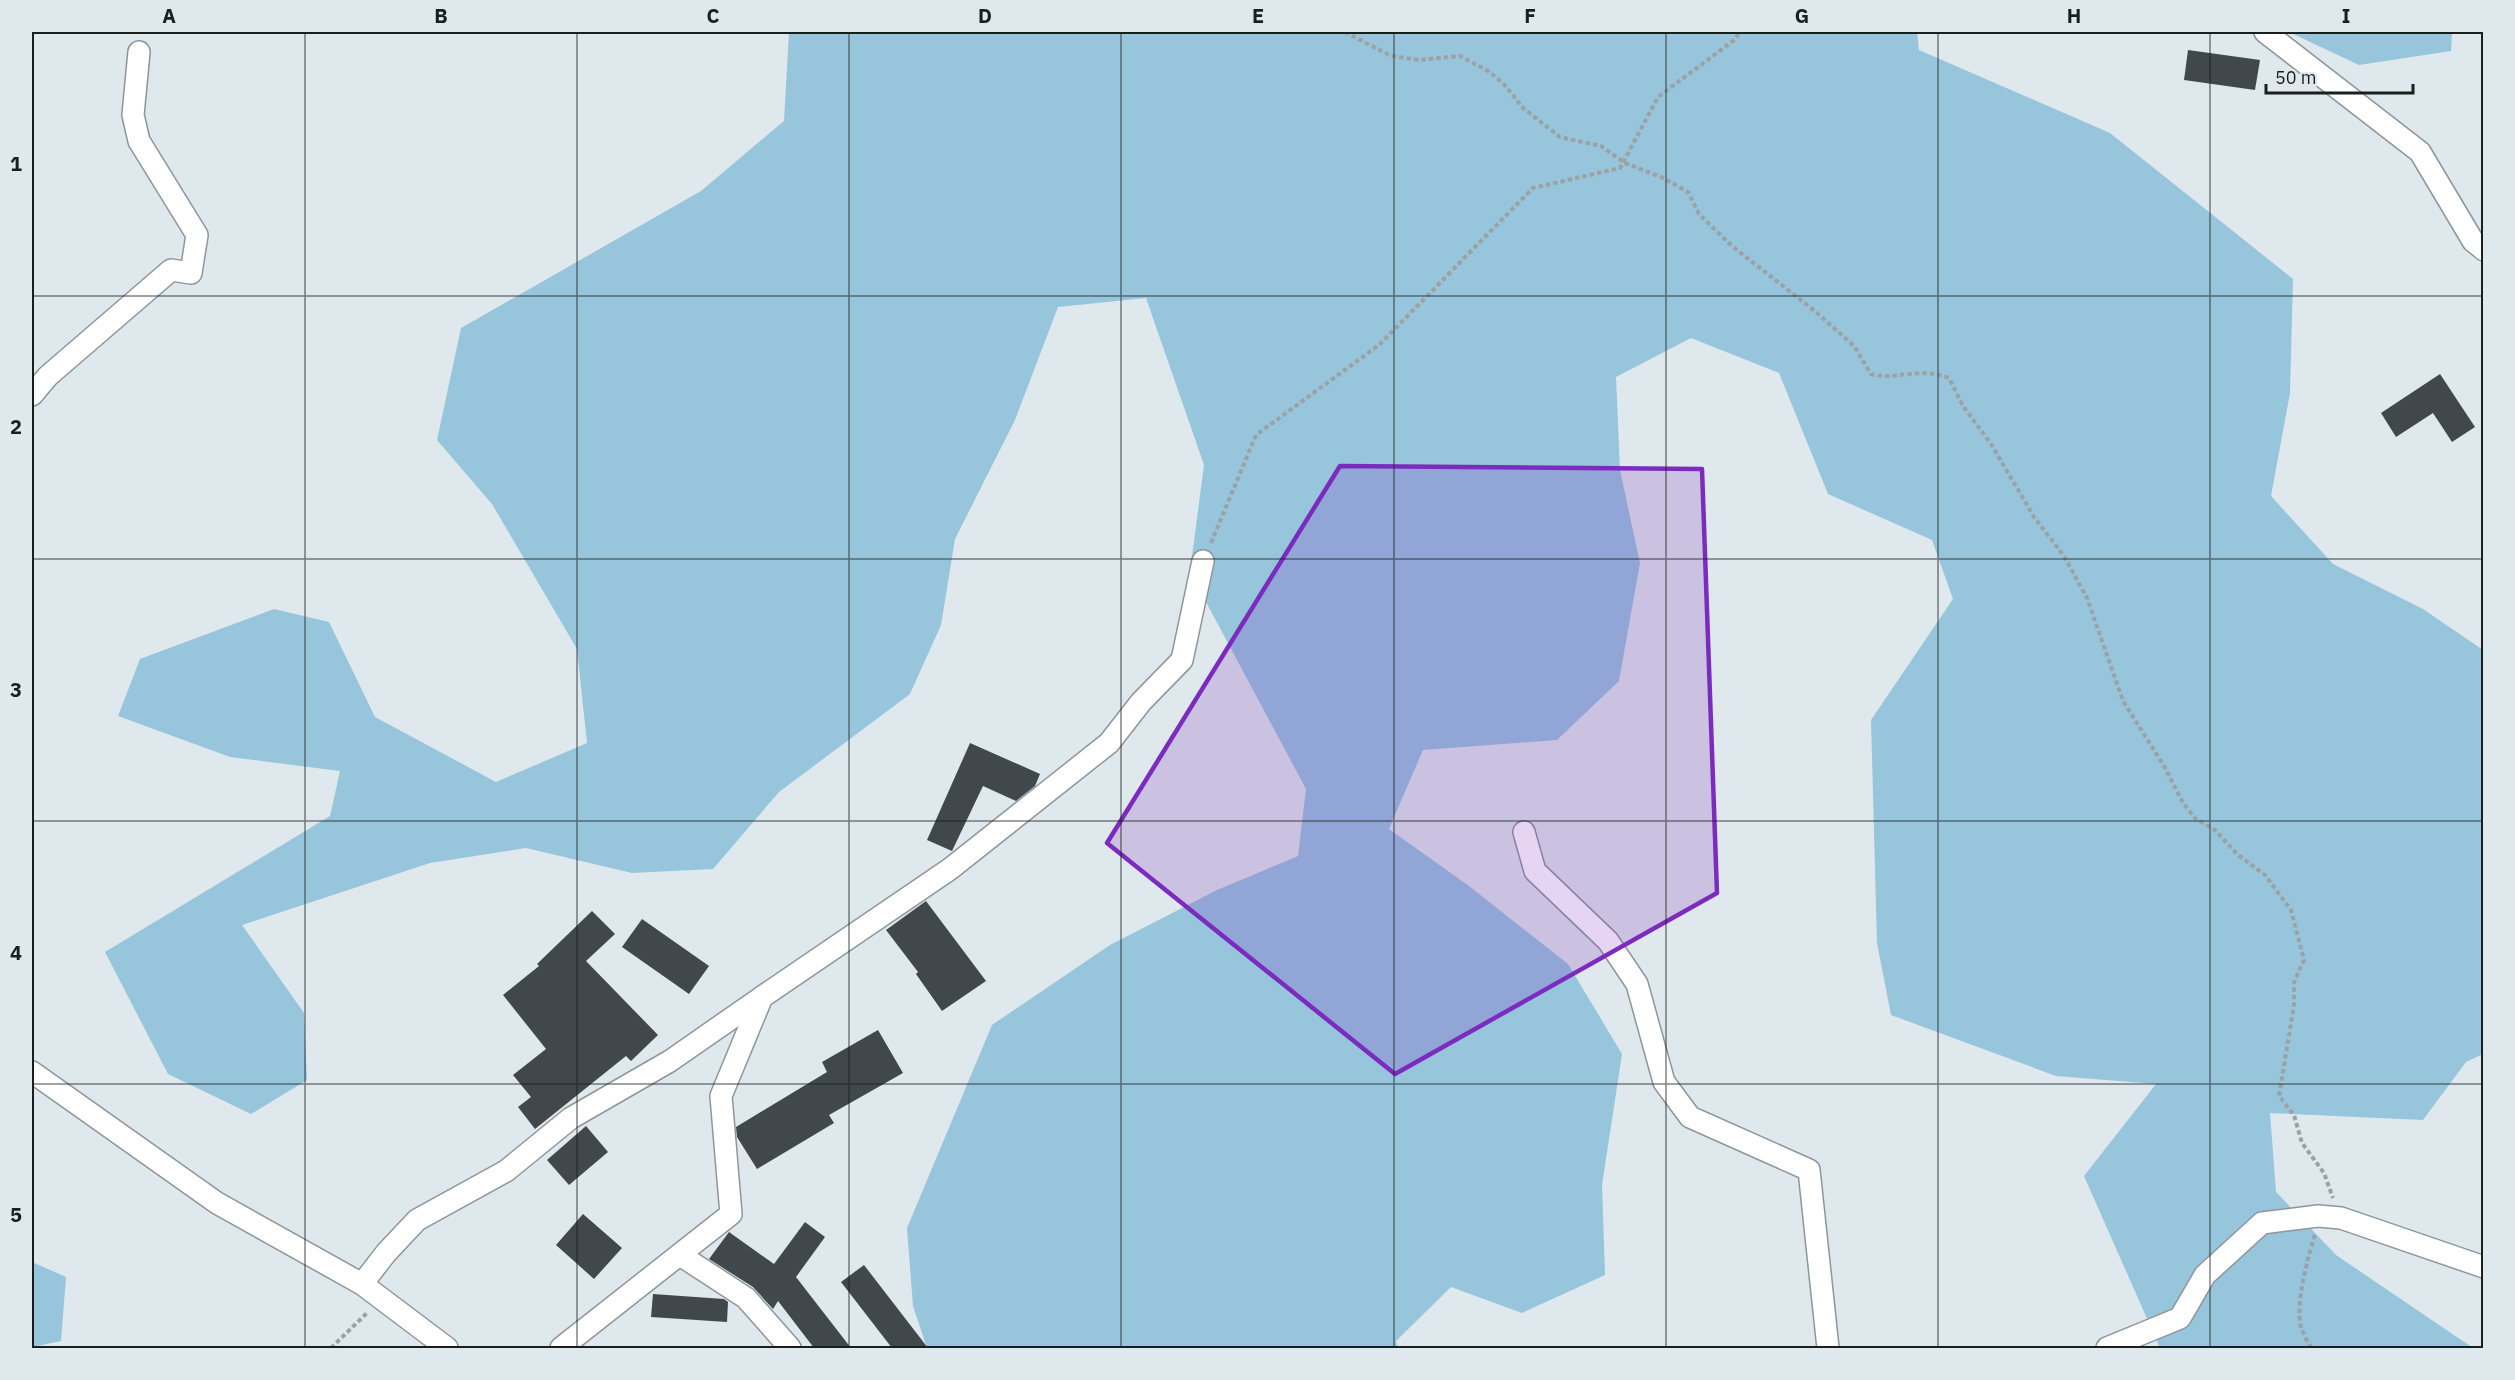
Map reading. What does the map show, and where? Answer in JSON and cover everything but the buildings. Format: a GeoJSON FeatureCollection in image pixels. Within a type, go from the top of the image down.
{"type":"FeatureCollection","features":[{"type":"Feature","properties":{"kind":"street"},"geometry":{"type":"LineString","coordinates":[[2265,32],[2420,152],[2473,242],[2484,250]]}},
{"type":"Feature","properties":{"kind":"street"},"geometry":{"type":"LineString","coordinates":[[32,395],[48,376],[171,270],[191,273],[197,235],[140,141],[133,115],[139,52]]}},
{"type":"Feature","properties":{"kind":"street"},"geometry":{"type":"LineString","coordinates":[[362,1284],[386,1253],[417,1220],[506,1171],[571,1118],[670,1061],[950,869],[1109,743],[1141,702],[1182,660],[1203,561]]}},
{"type":"Feature","properties":{"kind":"street"},"geometry":{"type":"LineString","coordinates":[[1524,832],[1535,871],[1608,941],[1637,984],[1664,1082],[1690,1117],[1809,1170],[1828,1348]]}},
{"type":"Feature","properties":{"kind":"street"},"geometry":{"type":"LineString","coordinates":[[561,1348],[731,1214],[721,1096],[762,997]]}},
{"type":"Feature","properties":{"kind":"street"},"geometry":{"type":"LineString","coordinates":[[32,1072],[218,1203],[362,1284],[447,1348]]}},
{"type":"Feature","properties":{"kind":"street"},"geometry":{"type":"LineString","coordinates":[[2107,1348],[2180,1318],[2205,1275],[2262,1223],[2324,1217],[2342,1218],[2484,1266]]}},
{"type":"Feature","properties":{"kind":"street"},"geometry":{"type":"LineString","coordinates":[[680,1255],[746,1298],[790,1348]]}},
{"type":"Feature","properties":{"kind":"path"},"geometry":{"type":"LineString","coordinates":[[1345,32],[1391,56],[1419,60],[1460,56],[1496,77],[1523,108],[1560,137],[1601,146],[1623,162],[1661,177],[1688,192],[1699,214],[1732,246],[1807,304],[1854,346],[1870,374],[1879,376],[1935,372],[1949,378],[1962,406],[1991,444],[2034,517],[2064,556],[2087,598],[2123,701],[2151,749],[2164,766],[2183,803],[2196,819],[2215,830],[2237,854],[2265,875],[2291,910],[2304,960],[2294,982],[2294,1005],[2279,1096],[2294,1115],[2302,1143],[2324,1173],[2333,1199],[2334,1212],[2321,1218],[2307,1264],[2300,1316],[2301,1328],[2311,1348]]}},
{"type":"Feature","properties":{"kind":"path"},"geometry":{"type":"LineString","coordinates":[[1203,561],[1256,435],[1379,345],[1533,188],[1620,168],[1658,97],[1733,41],[1740,32]]}},
{"type":"Feature","properties":{"kind":"path"},"geometry":{"type":"LineString","coordinates":[[331,1348],[382,1299]]}},
{"type":"Feature","properties":{"kind":"highlighted area"},"geometry":{"type":"Polygon","coordinates":[[[1340,466],[1702,469],[1717,893],[1395,1074],[1107,843],[1340,466]]]}},
{"type":"Feature","properties":{"kind":"shaded area"},"geometry":{"type":"Polygon","coordinates":[[[789,32],[1917,32],[1919,50],[2110,133],[2293,279],[2290,393],[2271,496],[2333,564],[2423,609],[2483,650],[2483,1054],[2466,1062],[2423,1120],[2270,1113],[2276,1192],[2336,1255],[2473,1348],[2160,1348],[2084,1176],[2156,1084],[2056,1076],[1891,1015],[1877,943],[1871,720],[1953,599],[1932,540],[1828,494],[1779,373],[1691,338],[1616,377],[1620,470],[1640,563],[1619,681],[1557,740],[1423,750],[1389,829],[1469,886],[1568,964],[1622,1054],[1602,1185],[1605,1275],[1522,1313],[1451,1287],[1396,1341],[1398,1348],[927,1348],[913,1306],[907,1228],[992,1025],[1110,945],[1217,890],[1298,856],[1306,789],[1190,572],[1204,465],[1146,298],[1058,307],[1015,420],[955,539],[941,625],[910,694],[779,792],[713,869],[632,873],[526,848],[430,863],[242,925],[304,1013],[307,1080],[251,1114],[168,1074],[105,952],[330,816],[340,771],[230,757],[118,716],[140,659],[274,609],[329,622],[375,717],[496,782],[587,743],[577,649],[492,504],[437,440],[461,328],[701,191],[784,121],[789,32]]]}},
{"type":"Feature","properties":{"kind":"shaded area"},"geometry":{"type":"Polygon","coordinates":[[[2289,32],[2452,32],[2451,51],[2359,65],[2289,32]]]}},
{"type":"Feature","properties":{"kind":"shaded area"},"geometry":{"type":"Polygon","coordinates":[[[32,1262],[66,1277],[61,1341],[32,1347],[32,1262]]]}}]}
